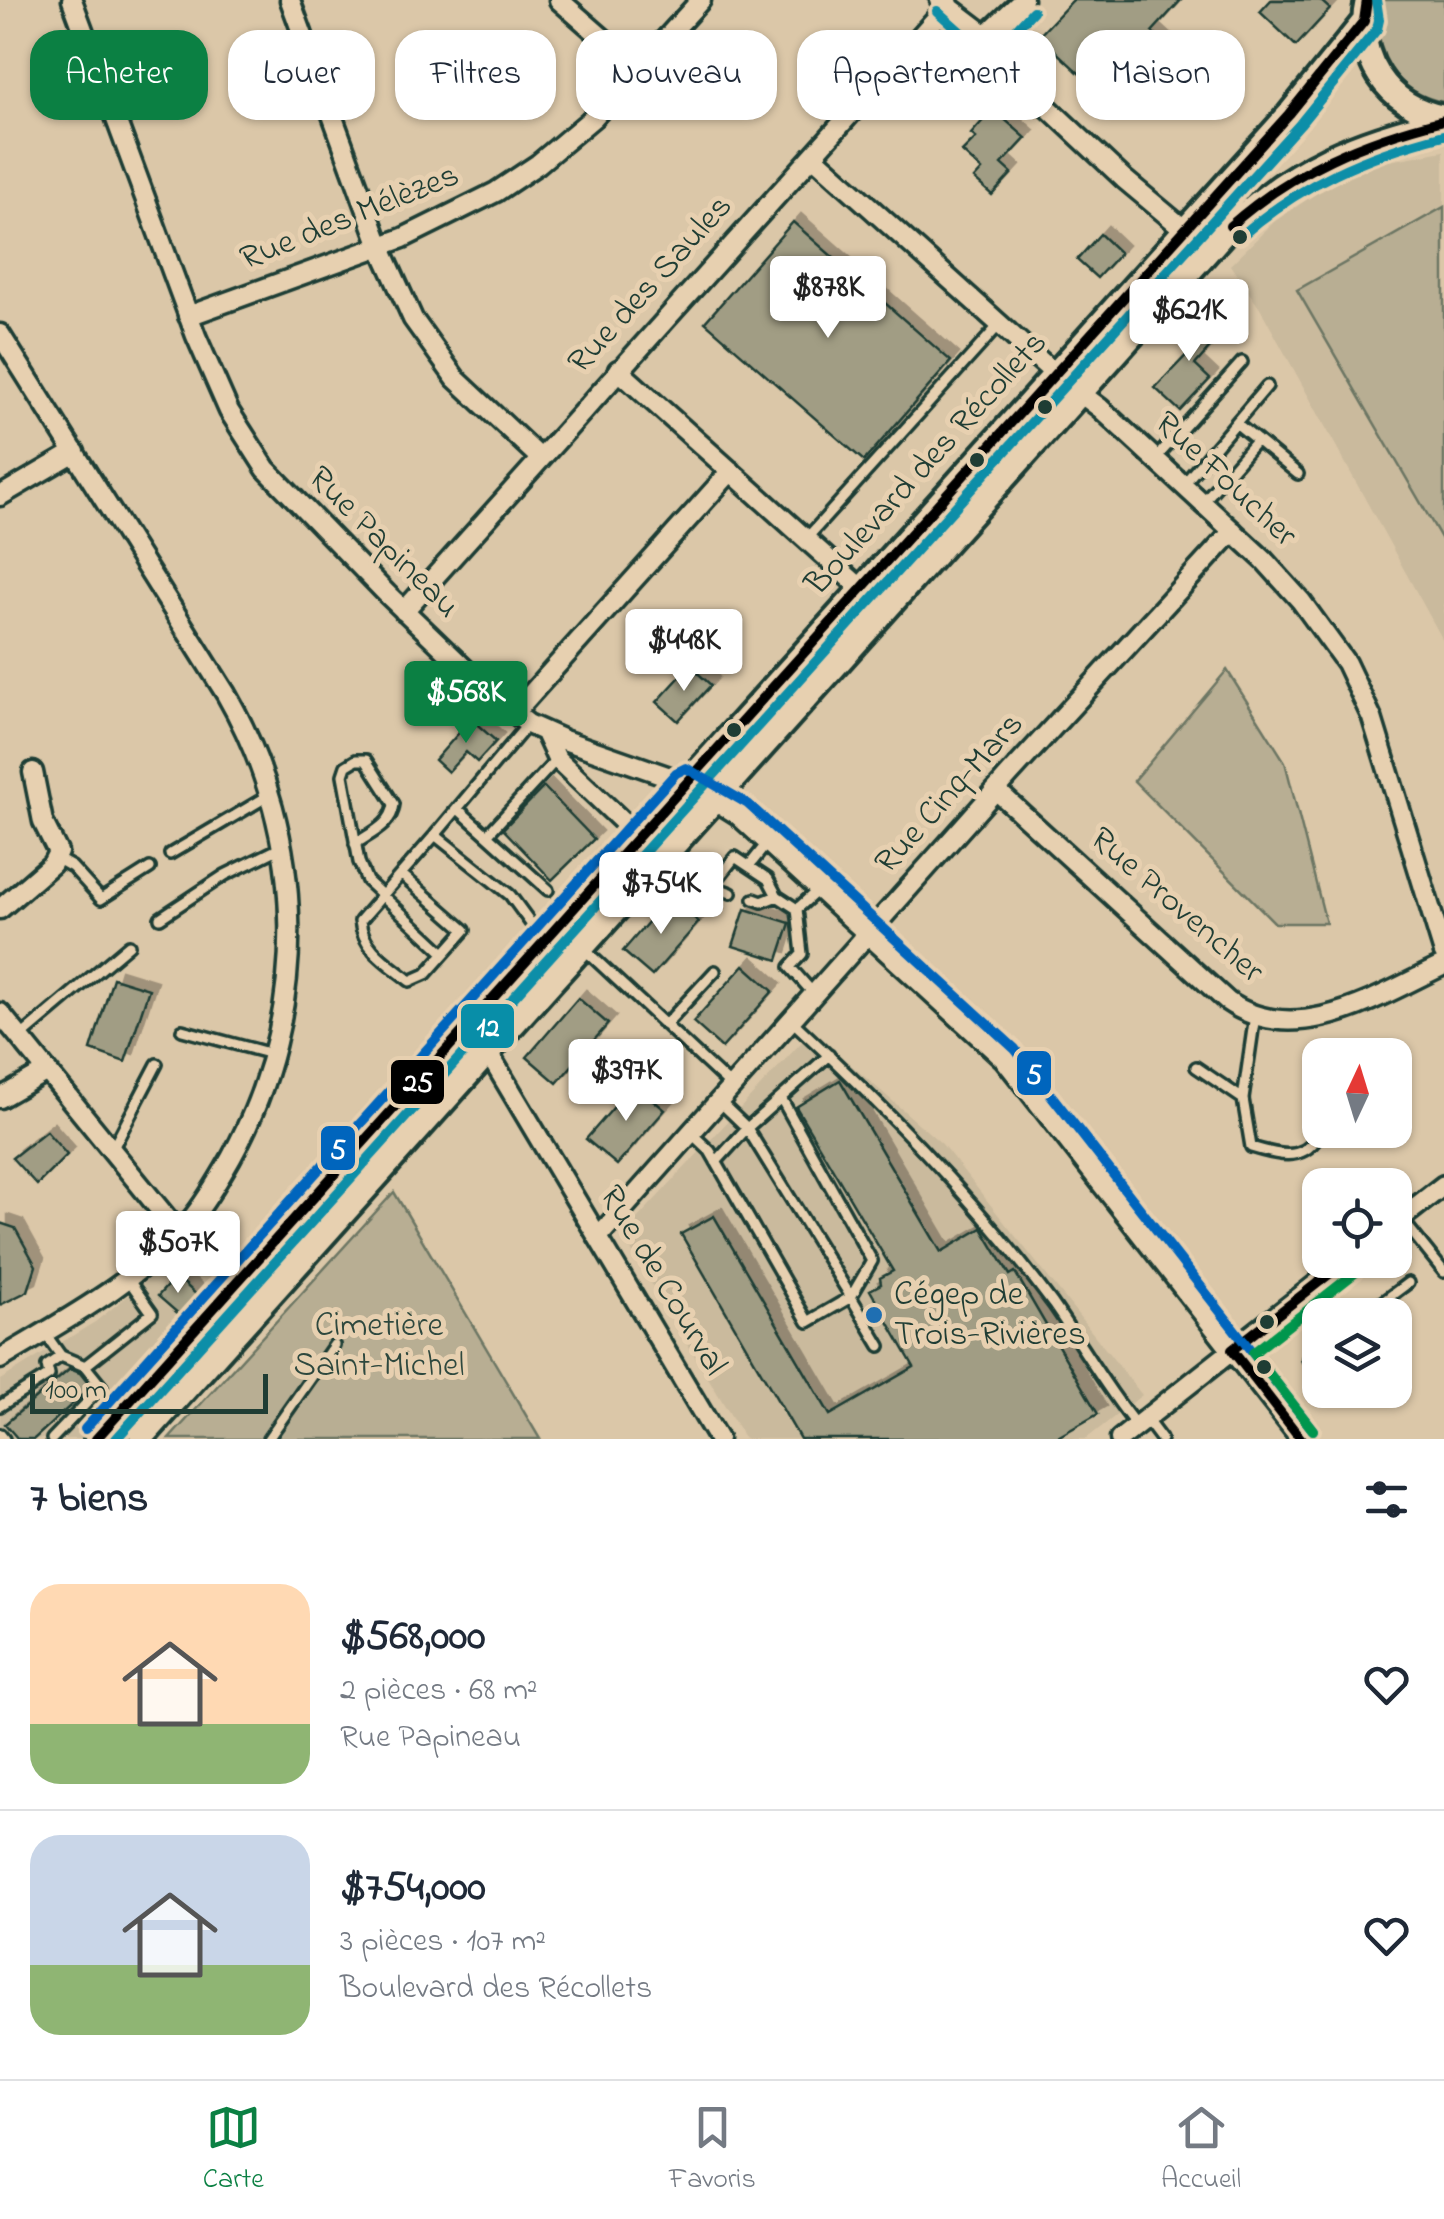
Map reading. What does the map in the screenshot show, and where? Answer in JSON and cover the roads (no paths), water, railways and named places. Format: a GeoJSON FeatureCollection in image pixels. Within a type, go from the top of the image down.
{"type":"FeatureCollection","features":[{"type":"Feature","properties":{"kind":"main road"},"geometry":{"type":"LineString","coordinates":[[1364,8],[1370,60],[1386,86],[1410,105],[1444,119]]}},
{"type":"Feature","properties":{"kind":"main road","name":"Boulevard des Récollets"},"geometry":{"type":"LineString","coordinates":[[96,1439],[1289,114],[1364,8]]}},
{"type":"Feature","properties":{"kind":"main road","name":"Boulevard des Récollets"},"geometry":{"type":"LineString","coordinates":[[141,1439],[1209,250],[1258,201],[1323,158],[1368,140],[1444,119]]}},
{"type":"Feature","properties":{"kind":"street","name":"Rue Papineau"},"geometry":{"type":"LineString","coordinates":[[72,0],[188,316],[230,411],[266,468],[404,611],[529,723],[687,783],[717,799],[1004,1059],[1301,1439]]}},
{"type":"Feature","properties":{"kind":"street"},"geometry":{"type":"LineString","coordinates":[[290,0],[380,246],[413,319],[442,362],[479,403],[540,457]]}},
{"type":"Feature","properties":{"kind":"street"},"geometry":{"type":"LineString","coordinates":[[559,0],[593,30]]}},
{"type":"Feature","properties":{"kind":"street","name":"Rue des Mélèzes"},"geometry":{"type":"LineString","coordinates":[[674,30],[701,0]]}},
{"type":"Feature","properties":{"kind":"street"},"geometry":{"type":"LineString","coordinates":[[991,30],[1023,0]]}},
{"type":"Feature","properties":{"kind":"street"},"geometry":{"type":"LineString","coordinates":[[945,1],[980,30]]}},
{"type":"Feature","properties":{"kind":"street","name":"Rue des Saules"},"geometry":{"type":"LineString","coordinates":[[404,611],[813,156],[945,1]]}},
{"type":"Feature","properties":{"kind":"street"},"geometry":{"type":"LineString","coordinates":[[1056,114],[1209,250]]}},
{"type":"Feature","properties":{"kind":"street","name":"Rue des Mélèzes"},"geometry":{"type":"LineString","coordinates":[[188,316],[380,246],[462,211],[520,176],[590,120]]}},
{"type":"Feature","properties":{"kind":"street","name":"Rue Foucher"},"geometry":{"type":"LineString","coordinates":[[813,156],[1183,484],[1302,601],[1356,680],[1386,754],[1444,953]]}},
{"type":"Feature","properties":{"kind":"street"},"geometry":{"type":"LineString","coordinates":[[0,334],[239,716],[270,795],[282,847],[290,918],[284,1014],[265,1086],[236,1147],[192,1219],[128,1278],[0,1359]]}},
{"type":"Feature","properties":{"kind":"street"},"geometry":{"type":"LineString","coordinates":[[618,370],[886,611]]}},
{"type":"Feature","properties":{"kind":"street"},"geometry":{"type":"LineString","coordinates":[[0,496],[75,452]]}},
{"type":"Feature","properties":{"kind":"street"},"geometry":{"type":"LineString","coordinates":[[639,837],[557,759],[529,723],[731,472]]}},
{"type":"Feature","properties":{"kind":"street","name":"Rue Cinq-Mars"},"geometry":{"type":"LineString","coordinates":[[598,1237],[1232,530]]}},
{"type":"Feature","properties":{"kind":"street"},"geometry":{"type":"LineString","coordinates":[[0,909],[56,858],[58,845],[42,822],[33,772]]}},
{"type":"Feature","properties":{"kind":"street","name":"Rue Provencher"},"geometry":{"type":"LineString","coordinates":[[996,790],[1227,1002],[1255,1015],[1285,1020],[1329,1017],[1444,965]]}},
{"type":"Feature","properties":{"kind":"street"},"geometry":{"type":"LineString","coordinates":[[0,1014],[178,1232]]}},
{"type":"Feature","properties":{"kind":"street","name":"Rue de Courval"},"geometry":{"type":"LineString","coordinates":[[489,1054],[718,1439]]}},
{"type":"Feature","properties":{"kind":"street"},"geometry":{"type":"LineString","coordinates":[[0,1098],[47,1071]]}},
{"type":"Feature","properties":{"kind":"street"},"geometry":{"type":"LineString","coordinates":[[1412,1209],[1444,1184]]}},
{"type":"Feature","properties":{"kind":"street"},"geometry":{"type":"LineString","coordinates":[[1120,1439],[1324,1278]]}},
{"type":"Feature","properties":{"kind":"lane"},"geometry":{"type":"LineString","coordinates":[[806,538],[1000,324]]}},
{"type":"Feature","properties":{"kind":"lane"},"geometry":{"type":"LineString","coordinates":[[1155,459],[1242,362]]}},
{"type":"Feature","properties":{"kind":"lane"},"geometry":{"type":"LineString","coordinates":[[1183,484],[1268,386]]}},
{"type":"Feature","properties":{"kind":"lane"},"geometry":{"type":"LineString","coordinates":[[1236,423],[1298,474]]}},
{"type":"Feature","properties":{"kind":"lane"},"geometry":{"type":"LineString","coordinates":[[1203,503],[1257,440]]}},
{"type":"Feature","properties":{"kind":"lane"},"geometry":{"type":"LineString","coordinates":[[401,874],[465,930],[426,974],[410,981],[368,947],[360,921],[529,723]]}},
{"type":"Feature","properties":{"kind":"lane"},"geometry":{"type":"LineString","coordinates":[[487,835],[557,759]]}},
{"type":"Feature","properties":{"kind":"lane"},"geometry":{"type":"LineString","coordinates":[[355,844],[388,821],[394,812],[394,804],[366,760],[346,766],[342,775],[355,844],[367,881],[444,953]]}},
{"type":"Feature","properties":{"kind":"lane"},"geometry":{"type":"LineString","coordinates":[[170,854],[270,795]]}},
{"type":"Feature","properties":{"kind":"lane"},"geometry":{"type":"LineString","coordinates":[[458,809],[548,890]]}},
{"type":"Feature","properties":{"kind":"lane"},"geometry":{"type":"LineString","coordinates":[[435,834],[510,895],[545,942]]}},
{"type":"Feature","properties":{"kind":"lane"},"geometry":{"type":"LineString","coordinates":[[749,866],[768,842]]}},
{"type":"Feature","properties":{"kind":"lane"},"geometry":{"type":"LineString","coordinates":[[160,918],[225,875],[282,847]]}},
{"type":"Feature","properties":{"kind":"lane"},"geometry":{"type":"LineString","coordinates":[[56,858],[72,867],[102,900],[150,868]]}},
{"type":"Feature","properties":{"kind":"lane"},"geometry":{"type":"LineString","coordinates":[[712,886],[735,858],[768,878],[776,896],[797,909]]}},
{"type":"Feature","properties":{"kind":"lane"},"geometry":{"type":"LineString","coordinates":[[661,862],[730,893]]}},
{"type":"Feature","properties":{"kind":"lane"},"geometry":{"type":"LineString","coordinates":[[797,909],[819,889]]}},
{"type":"Feature","properties":{"kind":"lane"},"geometry":{"type":"LineString","coordinates":[[754,899],[762,902],[776,896]]}},
{"type":"Feature","properties":{"kind":"lane"},"geometry":{"type":"LineString","coordinates":[[797,909],[802,954],[790,967],[815,995]]}},
{"type":"Feature","properties":{"kind":"lane"},"geometry":{"type":"LineString","coordinates":[[20,1038],[129,945]]}},
{"type":"Feature","properties":{"kind":"lane"},"geometry":{"type":"LineString","coordinates":[[584,949],[665,1024],[726,1095],[880,1346]]}},
{"type":"Feature","properties":{"kind":"lane"},"geometry":{"type":"LineString","coordinates":[[665,1024],[716,971]]}},
{"type":"Feature","properties":{"kind":"lane"},"geometry":{"type":"LineString","coordinates":[[1255,1015],[1243,1098],[1251,1147],[1287,1155],[1308,1148]]}},
{"type":"Feature","properties":{"kind":"lane"},"geometry":{"type":"LineString","coordinates":[[792,1021],[963,1193],[1141,1422],[1161,1439]]}},
{"type":"Feature","properties":{"kind":"lane"},"geometry":{"type":"LineString","coordinates":[[182,1030],[275,1055]]}},
{"type":"Feature","properties":{"kind":"lane"},"geometry":{"type":"LineString","coordinates":[[716,1162],[747,1128],[829,1055]]}},
{"type":"Feature","properties":{"kind":"lane"},"geometry":{"type":"LineString","coordinates":[[112,1151],[157,1064]]}},
{"type":"Feature","properties":{"kind":"lane"},"geometry":{"type":"LineString","coordinates":[[1196,1067],[1243,1098]]}},
{"type":"Feature","properties":{"kind":"lane"},"geometry":{"type":"LineString","coordinates":[[692,1133],[716,1162],[808,1322],[850,1297],[872,1261],[781,1098]]}},
{"type":"Feature","properties":{"kind":"lane"},"geometry":{"type":"LineString","coordinates":[[1412,1236],[1444,1272]]}},
{"type":"Feature","properties":{"kind":"lane"},"geometry":{"type":"LineString","coordinates":[[84,1366],[152,1313],[128,1278]]}},
{"type":"Feature","properties":{"kind":"lane"},"geometry":{"type":"LineString","coordinates":[[1387,1298],[1408,1282]]}},
{"type":"Feature","properties":{"kind":"lane"},"geometry":{"type":"LineString","coordinates":[[1309,1290],[1315,1298]]}},
{"type":"Feature","properties":{"kind":"lane"},"geometry":{"type":"LineString","coordinates":[[44,1332],[61,1356],[84,1366],[102,1386],[52,1439]]}},
{"type":"Feature","properties":{"kind":"lane"},"geometry":{"type":"LineString","coordinates":[[268,1439],[334,1345]]}},
{"type":"Feature","properties":{"kind":"lane"},"geometry":{"type":"LineString","coordinates":[[0,1406],[49,1376],[47,1366],[61,1356]]}},
{"type":"Feature","properties":{"kind":"place","name":"Cégep de Trois-Rivières"},"geometry":{"type":"Point","coordinates":[874,1315]}},
{"type":"Feature","properties":{"kind":"park label","name":"Cimetière Saint-Michel"},"geometry":{"type":"Point","coordinates":[379,1346]}}]}
